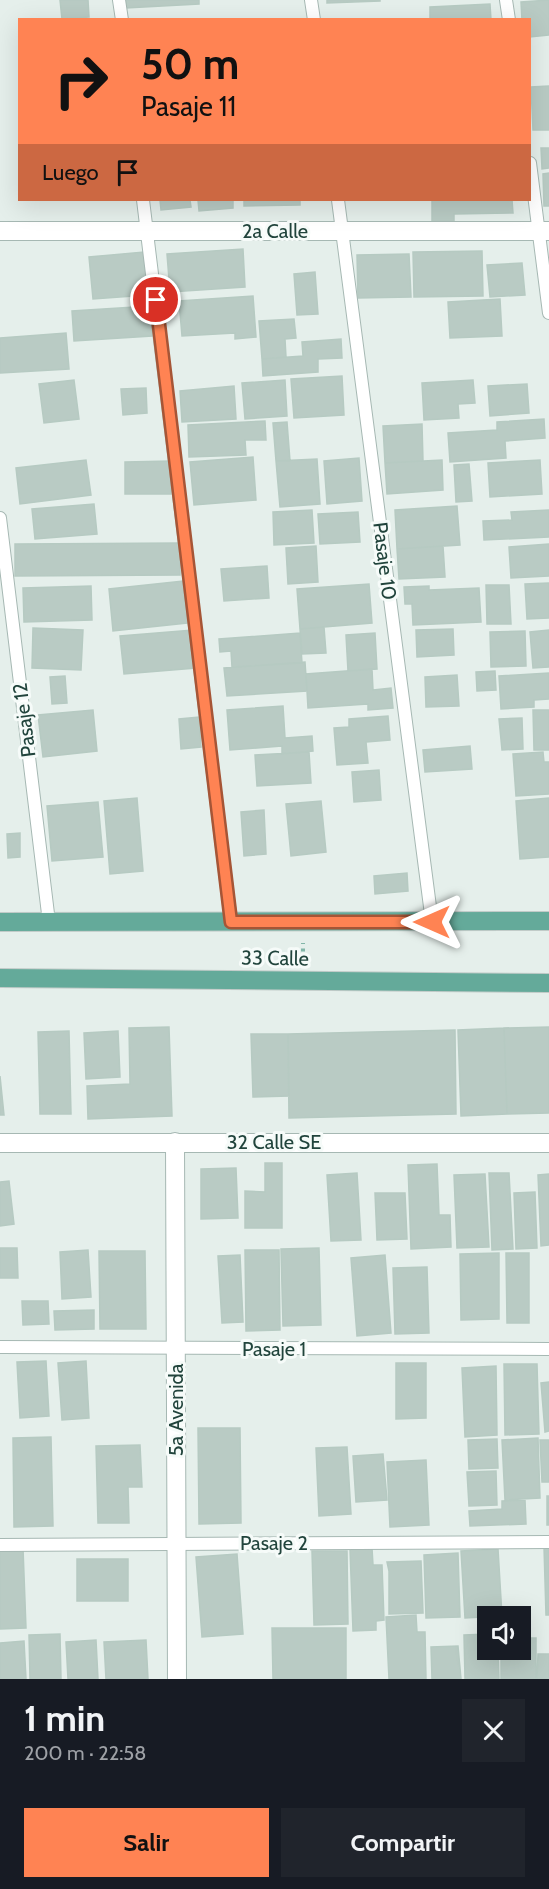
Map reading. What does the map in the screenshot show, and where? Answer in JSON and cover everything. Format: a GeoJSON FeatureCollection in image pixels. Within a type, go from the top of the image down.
{"type":"FeatureCollection","features":[{"type":"Feature","properties":{"kind":"main road","name":"33 Calle"},"geometry":{"type":"LineString","coordinates":[[0,922],[549,921]]}},
{"type":"Feature","properties":{"kind":"main road","name":"33 Calle"},"geometry":{"type":"LineString","coordinates":[[0,978],[549,983]]}},
{"type":"Feature","properties":{"kind":"street","name":"2a Calle"},"geometry":{"type":"LineString","coordinates":[[0,231],[544,231]]}},
{"type":"Feature","properties":{"kind":"street","name":"5a Avenida"},"geometry":{"type":"LineString","coordinates":[[175,1142],[177,1679]]}},
{"type":"Feature","properties":{"kind":"street","name":"32 Calle SE"},"geometry":{"type":"LineString","coordinates":[[0,1143],[549,1143]]}},
{"type":"Feature","properties":{"kind":"lane"},"geometry":{"type":"LineString","coordinates":[[119,0],[122,18]]}},
{"type":"Feature","properties":{"kind":"lane"},"geometry":{"type":"LineString","coordinates":[[311,0],[314,18]]}},
{"type":"Feature","properties":{"kind":"lane"},"geometry":{"type":"LineString","coordinates":[[506,0],[509,18]]}},
{"type":"Feature","properties":{"kind":"lane"},"geometry":{"type":"LineString","coordinates":[[531,168],[544,231],[549,313]]}},
{"type":"Feature","properties":{"kind":"lane"},"geometry":{"type":"LineString","coordinates":[[143,201],[231,922]]}},
{"type":"Feature","properties":{"kind":"lane","name":"Pasaje 10"},"geometry":{"type":"LineString","coordinates":[[339,201],[432,922]]}},
{"type":"Feature","properties":{"kind":"lane","name":"Pasaje 12"},"geometry":{"type":"LineString","coordinates":[[0,518],[49,922]]}},
{"type":"Feature","properties":{"kind":"lane","name":"Pasaje 1"},"geometry":{"type":"LineString","coordinates":[[0,1347],[549,1349]]}},
{"type":"Feature","properties":{"kind":"lane","name":"Pasaje 2"},"geometry":{"type":"LineString","coordinates":[[0,1545],[549,1542]]}},
{"type":"Feature","properties":{"kind":"path"},"geometry":{"type":"LineString","coordinates":[[303,922],[303,981]]}},
{"type":"Feature","properties":{"kind":"building"},"geometry":{"type":"Polygon","coordinates":[[[60,0],[88,0],[89,17],[62,18],[60,0]]]}},
{"type":"Feature","properties":{"kind":"building"},"geometry":{"type":"Polygon","coordinates":[[[125,0],[199,0],[199,4],[126,8],[125,0]]]}},
{"type":"Feature","properties":{"kind":"building"},"geometry":{"type":"Polygon","coordinates":[[[327,0],[380,0],[380,1],[327,3],[327,0]]]}},
{"type":"Feature","properties":{"kind":"building"},"geometry":{"type":"Polygon","coordinates":[[[549,0],[549,35],[531,37],[531,18],[522,18],[521,2],[549,0]]]}},
{"type":"Feature","properties":{"kind":"building"},"geometry":{"type":"Polygon","coordinates":[[[490,4],[491,18],[430,18],[430,7],[490,4]]]}},
{"type":"Feature","properties":{"kind":"building"},"geometry":{"type":"Polygon","coordinates":[[[549,86],[549,130],[533,130],[531,87],[549,86]]]}},
{"type":"Feature","properties":{"kind":"building"},"geometry":{"type":"Polygon","coordinates":[[[541,148],[549,148],[549,168],[542,169],[541,148]]]}},
{"type":"Feature","properties":{"kind":"building"},"geometry":{"type":"Polygon","coordinates":[[[549,173],[549,206],[544,206],[543,174],[549,173]]]}},
{"type":"Feature","properties":{"kind":"building"},"geometry":{"type":"Polygon","coordinates":[[[160,201],[190,201],[191,207],[161,210],[160,201]]]}},
{"type":"Feature","properties":{"kind":"building"},"geometry":{"type":"Polygon","coordinates":[[[198,201],[233,201],[233,208],[199,211],[198,201]]]}},
{"type":"Feature","properties":{"kind":"building"},"geometry":{"type":"Polygon","coordinates":[[[244,201],[300,201],[300,205],[244,206],[244,201]]]}},
{"type":"Feature","properties":{"kind":"building"},"geometry":{"type":"Polygon","coordinates":[[[432,201],[512,201],[513,213],[454,214],[454,221],[432,221],[432,201]]]}},
{"type":"Feature","properties":{"kind":"building"},"geometry":{"type":"Polygon","coordinates":[[[243,249],[245,287],[170,292],[167,254],[243,249]]]}},
{"type":"Feature","properties":{"kind":"building"},"geometry":{"type":"Polygon","coordinates":[[[482,251],[483,296],[414,297],[413,252],[482,251]]]}},
{"type":"Feature","properties":{"kind":"building"},"geometry":{"type":"Polygon","coordinates":[[[144,252],[147,295],[93,299],[89,257],[144,252]]]}},
{"type":"Feature","properties":{"kind":"building"},"geometry":{"type":"Polygon","coordinates":[[[409,254],[411,297],[358,298],[357,255],[409,254]]]}},
{"type":"Feature","properties":{"kind":"building"},"geometry":{"type":"Polygon","coordinates":[[[522,263],[525,295],[490,297],[487,265],[522,263]]]}},
{"type":"Feature","properties":{"kind":"building"},"geometry":{"type":"Polygon","coordinates":[[[315,272],[318,314],[297,315],[294,274],[315,272]]]}},
{"type":"Feature","properties":{"kind":"building"},"geometry":{"type":"Polygon","coordinates":[[[253,296],[256,337],[235,339],[235,333],[182,336],[179,301],[253,296]]]}},
{"type":"Feature","properties":{"kind":"building"},"geometry":{"type":"Polygon","coordinates":[[[500,299],[502,336],[450,338],[448,302],[500,299]]]}},
{"type":"Feature","properties":{"kind":"building"},"geometry":{"type":"Polygon","coordinates":[[[150,306],[152,336],[74,341],[72,311],[150,306]]]}},
{"type":"Feature","properties":{"kind":"building"},"geometry":{"type":"Polygon","coordinates":[[[294,319],[296,338],[285,339],[286,357],[262,359],[259,321],[294,319]]]}},
{"type":"Feature","properties":{"kind":"building"},"geometry":{"type":"Polygon","coordinates":[[[66,333],[69,369],[0,373],[0,338],[66,333]]]}},
{"type":"Feature","properties":{"kind":"building"},"geometry":{"type":"Polygon","coordinates":[[[341,339],[342,358],[318,359],[318,372],[263,376],[262,359],[303,356],[302,342],[341,339]]]}},
{"type":"Feature","properties":{"kind":"building"},"geometry":{"type":"Polygon","coordinates":[[[342,376],[344,415],[294,418],[291,379],[342,376]]]}},
{"type":"Feature","properties":{"kind":"building"},"geometry":{"type":"Polygon","coordinates":[[[74,380],[79,419],[44,423],[39,384],[74,380]]]}},
{"type":"Feature","properties":{"kind":"building"},"geometry":{"type":"Polygon","coordinates":[[[285,380],[287,416],[245,419],[242,383],[285,380]]]}},
{"type":"Feature","properties":{"kind":"building"},"geometry":{"type":"Polygon","coordinates":[[[473,380],[475,403],[458,404],[459,418],[424,420],[422,383],[473,380]]]}},
{"type":"Feature","properties":{"kind":"building"},"geometry":{"type":"Polygon","coordinates":[[[527,384],[529,413],[490,416],[488,386],[527,384]]]}},
{"type":"Feature","properties":{"kind":"building"},"geometry":{"type":"Polygon","coordinates":[[[234,386],[236,419],[182,422],[180,391],[234,386]]]}},
{"type":"Feature","properties":{"kind":"building"},"geometry":{"type":"Polygon","coordinates":[[[146,388],[147,413],[123,415],[121,389],[146,388]]]}},
{"type":"Feature","properties":{"kind":"building"},"geometry":{"type":"Polygon","coordinates":[[[544,419],[545,438],[505,441],[506,458],[450,462],[448,433],[497,430],[497,422],[544,419]]]}},
{"type":"Feature","properties":{"kind":"building"},"geometry":{"type":"Polygon","coordinates":[[[265,421],[266,440],[245,440],[246,455],[189,457],[188,425],[265,421]]]}},
{"type":"Feature","properties":{"kind":"building"},"geometry":{"type":"Polygon","coordinates":[[[287,422],[290,461],[276,461],[273,423],[287,422]]]}},
{"type":"Feature","properties":{"kind":"building"},"geometry":{"type":"Polygon","coordinates":[[[422,424],[423,461],[385,463],[383,426],[422,424]]]}},
{"type":"Feature","properties":{"kind":"building"},"geometry":{"type":"Polygon","coordinates":[[[253,457],[256,500],[194,505],[190,462],[253,457]]]}},
{"type":"Feature","properties":{"kind":"building"},"geometry":{"type":"Polygon","coordinates":[[[359,458],[362,501],[327,504],[324,461],[359,458]]]}},
{"type":"Feature","properties":{"kind":"building"},"geometry":{"type":"Polygon","coordinates":[[[317,459],[320,504],[280,507],[276,461],[317,459]]]}},
{"type":"Feature","properties":{"kind":"building"},"geometry":{"type":"Polygon","coordinates":[[[86,460],[91,495],[20,504],[16,468],[86,460]]]}},
{"type":"Feature","properties":{"kind":"building"},"geometry":{"type":"Polygon","coordinates":[[[442,460],[443,490],[387,494],[385,463],[442,460]]]}},
{"type":"Feature","properties":{"kind":"building"},"geometry":{"type":"Polygon","coordinates":[[[540,460],[542,494],[490,497],[488,463],[540,460]]]}},
{"type":"Feature","properties":{"kind":"building"},"geometry":{"type":"Polygon","coordinates":[[[171,461],[171,494],[125,494],[125,462],[171,461]]]}},
{"type":"Feature","properties":{"kind":"building"},"geometry":{"type":"Polygon","coordinates":[[[469,464],[472,501],[456,502],[454,465],[469,464]]]}},
{"type":"Feature","properties":{"kind":"building"},"geometry":{"type":"Polygon","coordinates":[[[94,504],[97,534],[35,539],[32,509],[94,504]]]}},
{"type":"Feature","properties":{"kind":"building"},"geometry":{"type":"Polygon","coordinates":[[[457,506],[460,545],[397,549],[395,510],[457,506]]]}},
{"type":"Feature","properties":{"kind":"building"},"geometry":{"type":"Polygon","coordinates":[[[312,510],[314,543],[274,545],[273,512],[312,510]]]}},
{"type":"Feature","properties":{"kind":"building"},"geometry":{"type":"Polygon","coordinates":[[[549,510],[549,537],[484,540],[483,521],[512,520],[511,512],[549,510]]]}},
{"type":"Feature","properties":{"kind":"building"},"geometry":{"type":"Polygon","coordinates":[[[358,512],[360,542],[320,544],[318,514],[358,512]]]}},
{"type":"Feature","properties":{"kind":"building"},"geometry":{"type":"Polygon","coordinates":[[[180,543],[180,575],[15,576],[15,544],[180,543]]]}},
{"type":"Feature","properties":{"kind":"building"},"geometry":{"type":"Polygon","coordinates":[[[549,544],[549,576],[511,578],[509,547],[549,544]]]}},
{"type":"Feature","properties":{"kind":"building"},"geometry":{"type":"Polygon","coordinates":[[[316,546],[318,582],[288,584],[286,548],[316,546]]]}},
{"type":"Feature","properties":{"kind":"building"},"geometry":{"type":"Polygon","coordinates":[[[443,546],[445,577],[399,579],[397,549],[443,546]]]}},
{"type":"Feature","properties":{"kind":"building"},"geometry":{"type":"Polygon","coordinates":[[[267,566],[269,598],[224,601],[221,569],[267,566]]]}},
{"type":"Feature","properties":{"kind":"building"},"geometry":{"type":"Polygon","coordinates":[[[183,581],[187,623],[113,631],[109,589],[183,581]]]}},
{"type":"Feature","properties":{"kind":"building"},"geometry":{"type":"Polygon","coordinates":[[[549,583],[549,618],[527,619],[525,584],[549,583]]]}},
{"type":"Feature","properties":{"kind":"building"},"geometry":{"type":"Polygon","coordinates":[[[369,584],[372,623],[300,629],[297,589],[369,584]]]}},
{"type":"Feature","properties":{"kind":"building"},"geometry":{"type":"Polygon","coordinates":[[[486,585],[509,585],[511,624],[487,624],[486,585]]]}},
{"type":"Feature","properties":{"kind":"building"},"geometry":{"type":"Polygon","coordinates":[[[91,586],[92,620],[24,622],[23,588],[91,586]]]}},
{"type":"Feature","properties":{"kind":"building"},"geometry":{"type":"Polygon","coordinates":[[[429,586],[429,590],[479,588],[481,622],[413,625],[412,604],[405,604],[404,587],[429,586]]]}},
{"type":"Feature","properties":{"kind":"building"},"geometry":{"type":"Polygon","coordinates":[[[324,627],[326,653],[302,654],[300,629],[324,627]]]}},
{"type":"Feature","properties":{"kind":"building"},"geometry":{"type":"Polygon","coordinates":[[[33,628],[83,630],[81,670],[32,668],[33,628]]]}},
{"type":"Feature","properties":{"kind":"building"},"geometry":{"type":"Polygon","coordinates":[[[453,629],[454,655],[417,657],[416,630],[453,629]]]}},
{"type":"Feature","properties":{"kind":"building"},"geometry":{"type":"Polygon","coordinates":[[[193,630],[196,668],[124,674],[120,636],[193,630]]]}},
{"type":"Feature","properties":{"kind":"building"},"geometry":{"type":"Polygon","coordinates":[[[549,630],[549,667],[533,668],[530,632],[549,630]]]}},
{"type":"Feature","properties":{"kind":"building"},"geometry":{"type":"Polygon","coordinates":[[[525,631],[526,666],[491,667],[490,632],[525,631]]]}},
{"type":"Feature","properties":{"kind":"building"},"geometry":{"type":"Polygon","coordinates":[[[300,633],[302,663],[232,667],[231,651],[220,652],[219,639],[300,633]]]}},
{"type":"Feature","properties":{"kind":"building"},"geometry":{"type":"Polygon","coordinates":[[[375,633],[377,669],[348,671],[346,635],[375,633]]]}},
{"type":"Feature","properties":{"kind":"building"},"geometry":{"type":"Polygon","coordinates":[[[305,662],[307,691],[227,696],[224,668],[305,662]]]}},
{"type":"Feature","properties":{"kind":"building"},"geometry":{"type":"Polygon","coordinates":[[[372,669],[373,690],[391,688],[393,708],[368,710],[368,704],[308,708],[306,674],[372,669]]]}},
{"type":"Feature","properties":{"kind":"building"},"geometry":{"type":"Polygon","coordinates":[[[495,671],[496,690],[477,691],[476,672],[495,671]]]}},
{"type":"Feature","properties":{"kind":"building"},"geometry":{"type":"Polygon","coordinates":[[[549,673],[549,699],[534,700],[534,707],[501,709],[499,676],[549,673]]]}},
{"type":"Feature","properties":{"kind":"building"},"geometry":{"type":"Polygon","coordinates":[[[457,675],[459,706],[426,707],[425,677],[457,675]]]}},
{"type":"Feature","properties":{"kind":"building"},"geometry":{"type":"Polygon","coordinates":[[[65,676],[67,703],[52,704],[50,677],[65,676]]]}},
{"type":"Feature","properties":{"kind":"building"},"geometry":{"type":"Polygon","coordinates":[[[283,706],[285,738],[312,736],[313,751],[282,754],[282,746],[230,750],[227,710],[283,706]]]}},
{"type":"Feature","properties":{"kind":"building"},"geometry":{"type":"Polygon","coordinates":[[[93,710],[97,751],[43,757],[38,715],[93,710]]]}},
{"type":"Feature","properties":{"kind":"building"},"geometry":{"type":"Polygon","coordinates":[[[533,710],[549,710],[549,750],[534,750],[533,710]]]}},
{"type":"Feature","properties":{"kind":"building"},"geometry":{"type":"Polygon","coordinates":[[[388,716],[390,740],[366,742],[368,763],[337,765],[334,728],[349,727],[349,719],[388,716]]]}},
{"type":"Feature","properties":{"kind":"building"},"geometry":{"type":"Polygon","coordinates":[[[199,717],[201,747],[181,749],[179,719],[199,717]]]}},
{"type":"Feature","properties":{"kind":"building"},"geometry":{"type":"Polygon","coordinates":[[[522,718],[523,749],[502,750],[499,719],[522,718]]]}},
{"type":"Feature","properties":{"kind":"building"},"geometry":{"type":"Polygon","coordinates":[[[470,746],[472,769],[425,772],[423,750],[470,746]]]}},
{"type":"Feature","properties":{"kind":"building"},"geometry":{"type":"Polygon","coordinates":[[[309,752],[311,783],[257,786],[255,755],[309,752]]]}},
{"type":"Feature","properties":{"kind":"building"},"geometry":{"type":"Polygon","coordinates":[[[543,752],[544,762],[549,762],[549,794],[516,796],[513,754],[543,752]]]}},
{"type":"Feature","properties":{"kind":"building"},"geometry":{"type":"Polygon","coordinates":[[[379,770],[381,800],[354,802],[352,772],[379,770]]]}},
{"type":"Feature","properties":{"kind":"building"},"geometry":{"type":"Polygon","coordinates":[[[137,798],[143,871],[110,874],[104,801],[137,798]]]}},
{"type":"Feature","properties":{"kind":"building"},"geometry":{"type":"Polygon","coordinates":[[[549,798],[549,857],[520,859],[516,801],[549,798]]]}},
{"type":"Feature","properties":{"kind":"building"},"geometry":{"type":"Polygon","coordinates":[[[321,801],[326,852],[291,856],[286,804],[321,801]]]}},
{"type":"Feature","properties":{"kind":"building"},"geometry":{"type":"Polygon","coordinates":[[[98,802],[103,857],[52,861],[47,806],[98,802]]]}},
{"type":"Feature","properties":{"kind":"building"},"geometry":{"type":"Polygon","coordinates":[[[264,810],[266,854],[244,856],[241,812],[264,810]]]}},
{"type":"Feature","properties":{"kind":"building"},"geometry":{"type":"Polygon","coordinates":[[[20,833],[20,857],[8,858],[7,834],[20,833]]]}},
{"type":"Feature","properties":{"kind":"building"},"geometry":{"type":"Polygon","coordinates":[[[407,873],[408,891],[375,894],[374,876],[407,873]]]}},
{"type":"Feature","properties":{"kind":"building"},"geometry":{"type":"Polygon","coordinates":[[[169,1027],[172,1116],[88,1119],[87,1086],[130,1084],[129,1028],[169,1027]]]}},
{"type":"Feature","properties":{"kind":"building"},"geometry":{"type":"Polygon","coordinates":[[[549,1027],[549,1113],[507,1114],[504,1028],[549,1027]]]}},
{"type":"Feature","properties":{"kind":"building"},"geometry":{"type":"Polygon","coordinates":[[[504,1028],[507,1114],[461,1116],[458,1030],[504,1028]]]}},
{"type":"Feature","properties":{"kind":"building"},"geometry":{"type":"Polygon","coordinates":[[[455,1030],[456,1114],[289,1118],[288,1034],[455,1030]]]}},
{"type":"Feature","properties":{"kind":"building"},"geometry":{"type":"Polygon","coordinates":[[[69,1031],[71,1114],[40,1114],[38,1032],[69,1031]]]}},
{"type":"Feature","properties":{"kind":"building"},"geometry":{"type":"Polygon","coordinates":[[[118,1031],[120,1077],[86,1079],[84,1033],[118,1031]]]}},
{"type":"Feature","properties":{"kind":"building"},"geometry":{"type":"Polygon","coordinates":[[[251,1034],[288,1034],[289,1096],[253,1097],[251,1034]]]}},
{"type":"Feature","properties":{"kind":"building"},"geometry":{"type":"Polygon","coordinates":[[[0,1076],[4,1115],[0,1115],[0,1076]]]}},
{"type":"Feature","properties":{"kind":"building"},"geometry":{"type":"Polygon","coordinates":[[[265,1163],[282,1163],[282,1228],[245,1228],[245,1191],[265,1192],[265,1163]]]}},
{"type":"Feature","properties":{"kind":"building"},"geometry":{"type":"Polygon","coordinates":[[[437,1164],[439,1215],[450,1215],[451,1247],[411,1249],[408,1165],[437,1164]]]}},
{"type":"Feature","properties":{"kind":"building"},"geometry":{"type":"Polygon","coordinates":[[[236,1168],[238,1218],[201,1219],[201,1169],[236,1168]]]}},
{"type":"Feature","properties":{"kind":"building"},"geometry":{"type":"Polygon","coordinates":[[[357,1173],[361,1240],[331,1241],[327,1175],[357,1173]]]}},
{"type":"Feature","properties":{"kind":"building"},"geometry":{"type":"Polygon","coordinates":[[[489,1173],[509,1173],[513,1249],[492,1250],[489,1173]]]}},
{"type":"Feature","properties":{"kind":"building"},"geometry":{"type":"Polygon","coordinates":[[[485,1174],[489,1247],[457,1248],[454,1175],[485,1174]]]}},
{"type":"Feature","properties":{"kind":"building"},"geometry":{"type":"Polygon","coordinates":[[[549,1174],[549,1245],[541,1246],[538,1175],[549,1174]]]}},
{"type":"Feature","properties":{"kind":"building"},"geometry":{"type":"Polygon","coordinates":[[[9,1181],[14,1224],[0,1226],[0,1182],[9,1181]]]}},
{"type":"Feature","properties":{"kind":"building"},"geometry":{"type":"Polygon","coordinates":[[[535,1192],[537,1248],[516,1249],[514,1193],[535,1192]]]}},
{"type":"Feature","properties":{"kind":"building"},"geometry":{"type":"Polygon","coordinates":[[[375,1193],[405,1193],[407,1239],[377,1240],[375,1193]]]}},
{"type":"Feature","properties":{"kind":"building"},"geometry":{"type":"Polygon","coordinates":[[[0,1248],[17,1248],[18,1278],[0,1278],[0,1248]]]}},
{"type":"Feature","properties":{"kind":"building"},"geometry":{"type":"Polygon","coordinates":[[[319,1248],[321,1325],[283,1326],[281,1249],[319,1248]]]}},
{"type":"Feature","properties":{"kind":"building"},"geometry":{"type":"Polygon","coordinates":[[[88,1250],[91,1297],[62,1299],[60,1252],[88,1250]]]}},
{"type":"Feature","properties":{"kind":"building"},"geometry":{"type":"Polygon","coordinates":[[[245,1250],[279,1250],[280,1330],[246,1331],[245,1250]]]}},
{"type":"Feature","properties":{"kind":"building"},"geometry":{"type":"Polygon","coordinates":[[[99,1251],[145,1251],[146,1329],[100,1329],[99,1251]]]}},
{"type":"Feature","properties":{"kind":"building"},"geometry":{"type":"Polygon","coordinates":[[[499,1253],[499,1319],[461,1320],[460,1254],[499,1253]]]}},
{"type":"Feature","properties":{"kind":"building"},"geometry":{"type":"Polygon","coordinates":[[[506,1253],[529,1253],[529,1323],[507,1323],[506,1253]]]}},
{"type":"Feature","properties":{"kind":"building"},"geometry":{"type":"Polygon","coordinates":[[[240,1255],[243,1322],[222,1323],[218,1256],[240,1255]]]}},
{"type":"Feature","properties":{"kind":"building"},"geometry":{"type":"Polygon","coordinates":[[[385,1255],[391,1333],[357,1336],[351,1258],[385,1255]]]}},
{"type":"Feature","properties":{"kind":"building"},"geometry":{"type":"Polygon","coordinates":[[[427,1267],[429,1333],[395,1334],[393,1268],[427,1267]]]}},
{"type":"Feature","properties":{"kind":"building"},"geometry":{"type":"Polygon","coordinates":[[[22,1301],[48,1301],[49,1324],[23,1325],[22,1301]]]}},
{"type":"Feature","properties":{"kind":"building"},"geometry":{"type":"Polygon","coordinates":[[[94,1310],[94,1329],[55,1330],[54,1311],[94,1310]]]}},
{"type":"Feature","properties":{"kind":"building"},"geometry":{"type":"Polygon","coordinates":[[[46,1361],[49,1416],[20,1418],[17,1362],[46,1361]]]}},
{"type":"Feature","properties":{"kind":"building"},"geometry":{"type":"Polygon","coordinates":[[[86,1361],[89,1418],[62,1420],[58,1363],[86,1361]]]}},
{"type":"Feature","properties":{"kind":"building"},"geometry":{"type":"Polygon","coordinates":[[[396,1363],[426,1363],[426,1418],[396,1419],[396,1363]]]}},
{"type":"Feature","properties":{"kind":"building"},"geometry":{"type":"Polygon","coordinates":[[[504,1364],[537,1364],[539,1434],[505,1435],[504,1364]]]}},
{"type":"Feature","properties":{"kind":"building"},"geometry":{"type":"Polygon","coordinates":[[[496,1366],[497,1435],[465,1437],[462,1368],[496,1366]]]}},
{"type":"Feature","properties":{"kind":"building"},"geometry":{"type":"Polygon","coordinates":[[[549,1382],[549,1431],[545,1432],[541,1383],[549,1382]]]}},
{"type":"Feature","properties":{"kind":"building"},"geometry":{"type":"Polygon","coordinates":[[[198,1428],[240,1428],[241,1523],[199,1524],[198,1428]]]}},
{"type":"Feature","properties":{"kind":"building"},"geometry":{"type":"Polygon","coordinates":[[[51,1437],[53,1526],[14,1527],[13,1438],[51,1437]]]}},
{"type":"Feature","properties":{"kind":"building"},"geometry":{"type":"Polygon","coordinates":[[[538,1438],[540,1498],[505,1500],[502,1440],[538,1438]]]}},
{"type":"Feature","properties":{"kind":"building"},"geometry":{"type":"Polygon","coordinates":[[[497,1439],[498,1468],[469,1469],[468,1440],[497,1439]]]}},
{"type":"Feature","properties":{"kind":"building"},"geometry":{"type":"Polygon","coordinates":[[[540,1440],[549,1440],[549,1482],[542,1482],[540,1440]]]}},
{"type":"Feature","properties":{"kind":"building"},"geometry":{"type":"Polygon","coordinates":[[[140,1445],[142,1487],[128,1487],[129,1523],[98,1523],[96,1446],[140,1445]]]}},
{"type":"Feature","properties":{"kind":"building"},"geometry":{"type":"Polygon","coordinates":[[[347,1447],[351,1514],[319,1516],[316,1448],[347,1447]]]}},
{"type":"Feature","properties":{"kind":"building"},"geometry":{"type":"Polygon","coordinates":[[[383,1454],[387,1500],[356,1502],[353,1456],[383,1454]]]}},
{"type":"Feature","properties":{"kind":"building"},"geometry":{"type":"Polygon","coordinates":[[[426,1460],[429,1525],[390,1527],[387,1462],[426,1460]]]}},
{"type":"Feature","properties":{"kind":"building"},"geometry":{"type":"Polygon","coordinates":[[[496,1471],[497,1505],[469,1506],[467,1472],[496,1471]]]}},
{"type":"Feature","properties":{"kind":"building"},"geometry":{"type":"Polygon","coordinates":[[[547,1496],[549,1496],[549,1525],[547,1525],[547,1496]]]}},
{"type":"Feature","properties":{"kind":"building"},"geometry":{"type":"Polygon","coordinates":[[[525,1500],[526,1524],[470,1526],[469,1511],[502,1509],[502,1501],[525,1500]]]}},
{"type":"Feature","properties":{"kind":"building"},"geometry":{"type":"Polygon","coordinates":[[[544,1547],[549,1547],[549,1615],[546,1615],[544,1547]]]}},
{"type":"Feature","properties":{"kind":"building"},"geometry":{"type":"Polygon","coordinates":[[[0,1548],[23,1548],[26,1628],[0,1629],[0,1548]]]}},
{"type":"Feature","properties":{"kind":"building"},"geometry":{"type":"Polygon","coordinates":[[[372,1548],[373,1565],[382,1565],[384,1620],[376,1621],[376,1630],[353,1631],[350,1549],[372,1548]]]}},
{"type":"Feature","properties":{"kind":"building"},"geometry":{"type":"Polygon","coordinates":[[[498,1549],[501,1606],[477,1606],[477,1617],[465,1618],[461,1551],[498,1549]]]}},
{"type":"Feature","properties":{"kind":"building"},"geometry":{"type":"Polygon","coordinates":[[[312,1551],[347,1551],[348,1624],[314,1625],[312,1551]]]}},
{"type":"Feature","properties":{"kind":"building"},"geometry":{"type":"Polygon","coordinates":[[[458,1553],[460,1617],[426,1618],[424,1555],[458,1553]]]}},
{"type":"Feature","properties":{"kind":"building"},"geometry":{"type":"Polygon","coordinates":[[[237,1554],[243,1634],[202,1637],[196,1557],[237,1554]]]}},
{"type":"Feature","properties":{"kind":"building"},"geometry":{"type":"Polygon","coordinates":[[[77,1559],[128,1559],[128,1601],[77,1601],[77,1559]]]}},
{"type":"Feature","properties":{"kind":"building"},"geometry":{"type":"Polygon","coordinates":[[[421,1561],[423,1613],[389,1614],[387,1562],[421,1561]]]}},
{"type":"Feature","properties":{"kind":"building"},"geometry":{"type":"Polygon","coordinates":[[[416,1615],[417,1632],[425,1632],[426,1679],[389,1679],[386,1617],[416,1615]]]}},
{"type":"Feature","properties":{"kind":"building"},"geometry":{"type":"Polygon","coordinates":[[[272,1628],[346,1628],[346,1679],[273,1679],[272,1628]]]}},
{"type":"Feature","properties":{"kind":"building"},"geometry":{"type":"Polygon","coordinates":[[[60,1634],[61,1679],[30,1679],[29,1635],[60,1634]]]}},
{"type":"Feature","properties":{"kind":"building"},"geometry":{"type":"Polygon","coordinates":[[[477,1634],[477,1660],[498,1660],[499,1679],[465,1679],[464,1635],[477,1634]]]}},
{"type":"Feature","properties":{"kind":"building"},"geometry":{"type":"Polygon","coordinates":[[[531,1638],[536,1638],[536,1679],[501,1679],[501,1660],[531,1660],[531,1638]]]}},
{"type":"Feature","properties":{"kind":"building"},"geometry":{"type":"Polygon","coordinates":[[[96,1640],[98,1679],[68,1679],[66,1642],[96,1640]]]}},
{"type":"Feature","properties":{"kind":"building"},"geometry":{"type":"Polygon","coordinates":[[[146,1640],[148,1679],[106,1679],[104,1642],[146,1640]]]}},
{"type":"Feature","properties":{"kind":"building"},"geometry":{"type":"Polygon","coordinates":[[[24,1641],[26,1679],[0,1679],[0,1643],[24,1641]]]}},
{"type":"Feature","properties":{"kind":"building"},"geometry":{"type":"Polygon","coordinates":[[[458,1646],[461,1679],[432,1679],[431,1647],[458,1646]]]}},
{"type":"Feature","properties":{"kind":"building"},"geometry":{"type":"Polygon","coordinates":[[[538,1654],[549,1654],[549,1679],[537,1679],[538,1654]]]}},
{"type":"Feature","properties":{"kind":"route"},"geometry":{"type":"LineString","coordinates":[[156,300],[231,922],[432,922]]}}]}
